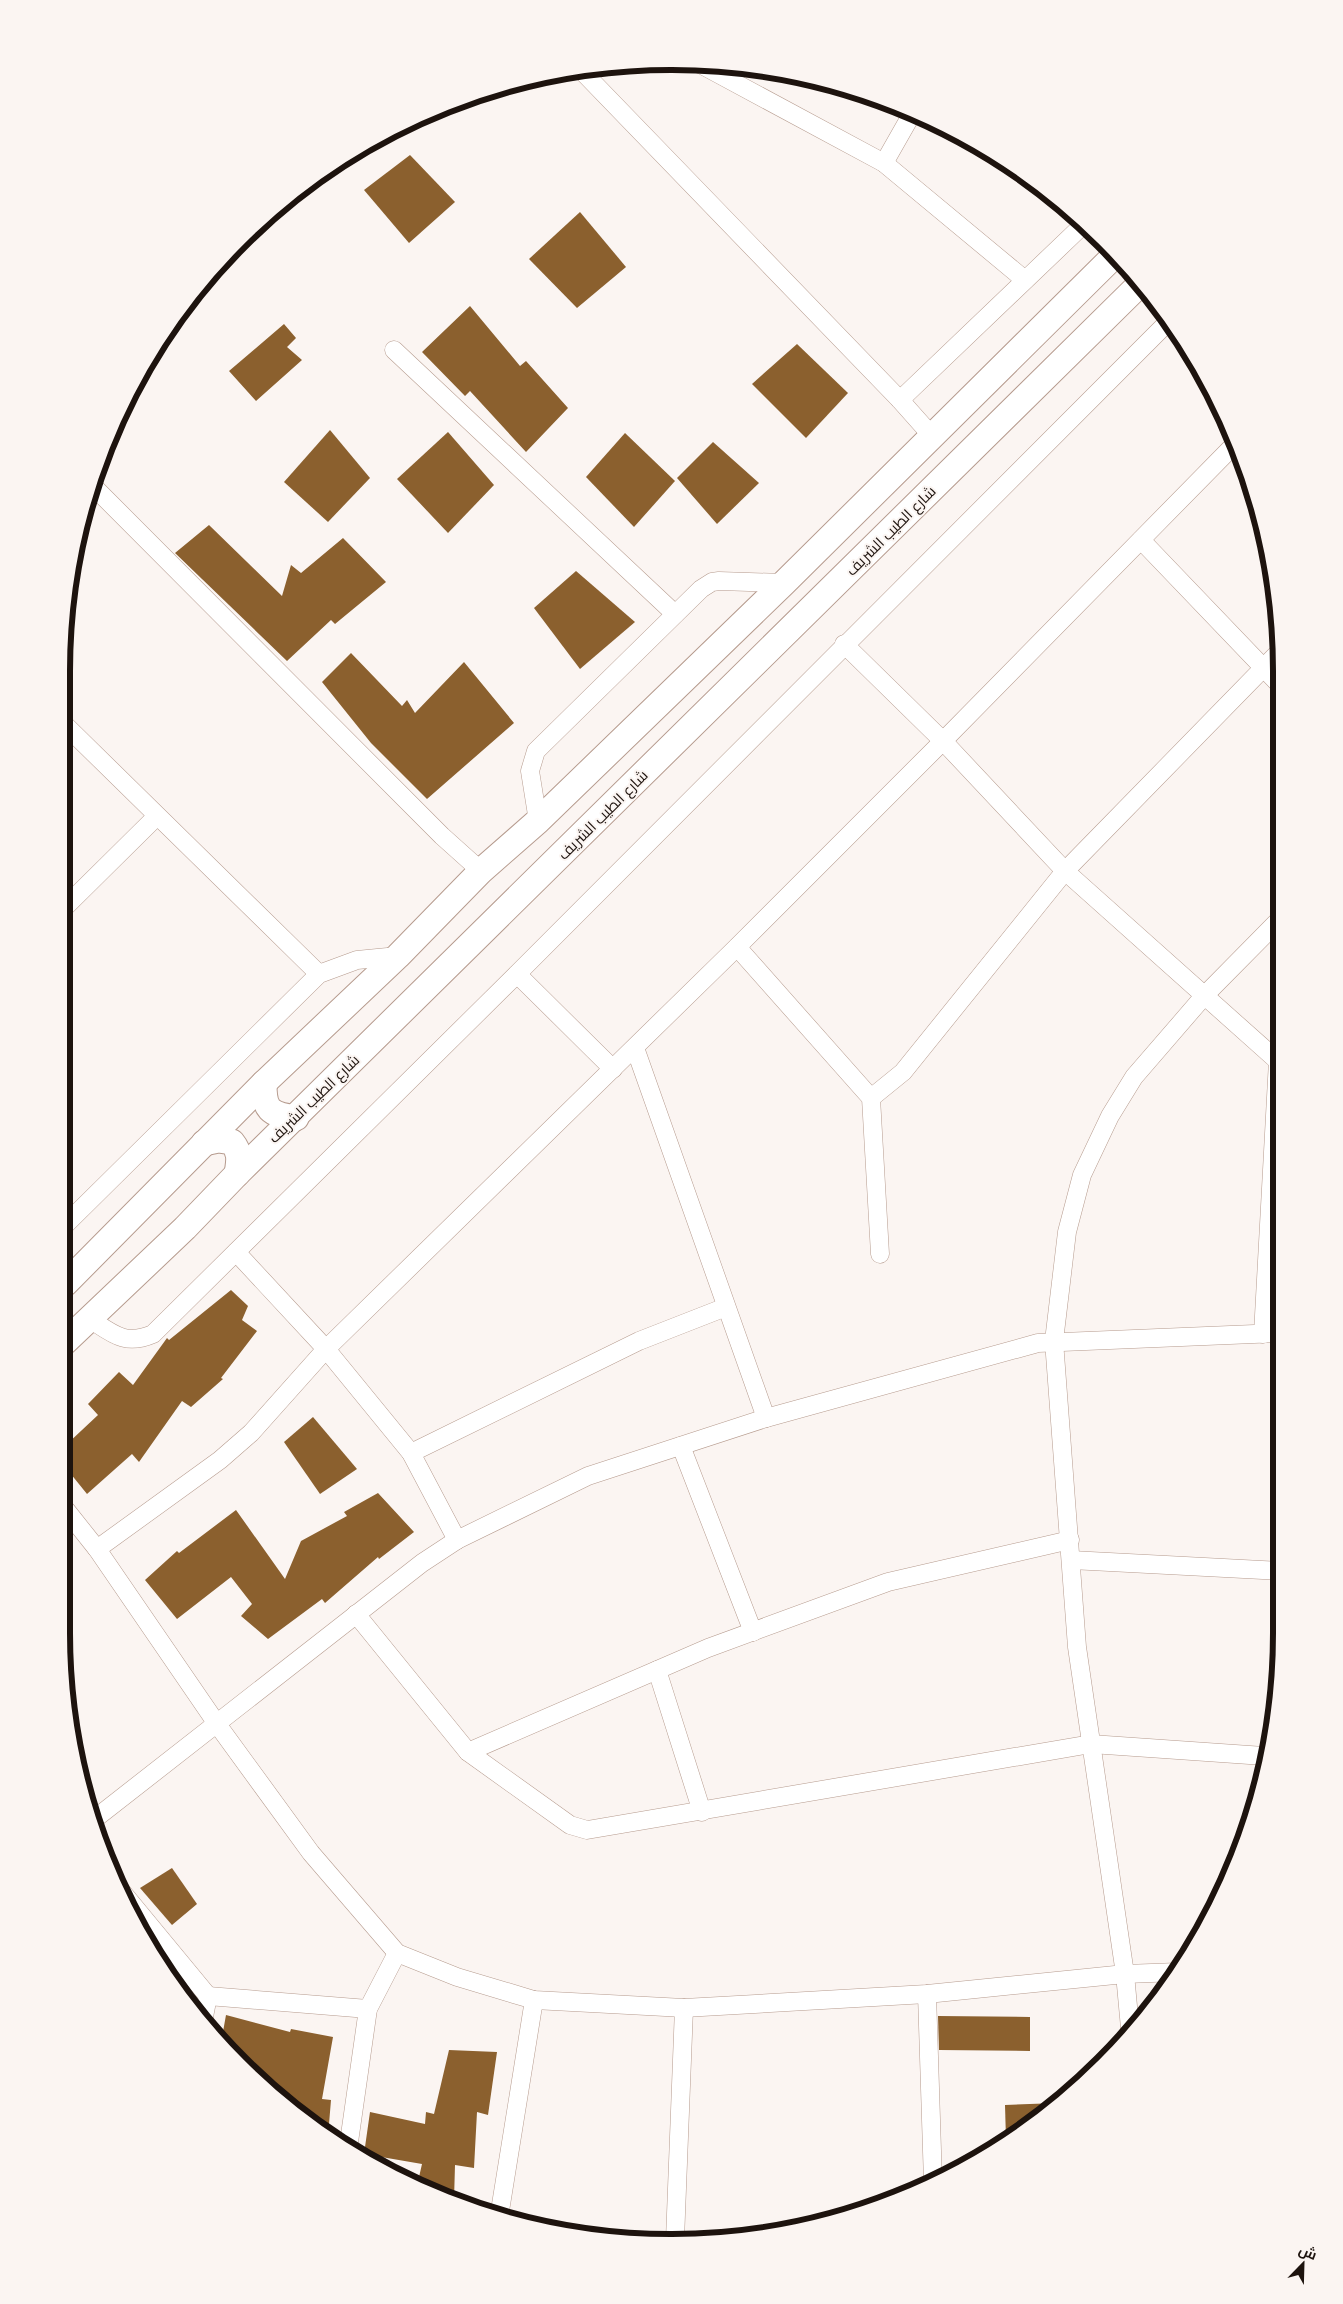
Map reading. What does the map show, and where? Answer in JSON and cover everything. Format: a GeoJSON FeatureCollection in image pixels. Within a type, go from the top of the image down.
{"type":"FeatureCollection","features":[{"type":"Feature","properties":{"kind":"main road"},"geometry":{"type":"LineString","coordinates":[[70,1279],[264,1083],[398,956],[481,871],[538,821],[784,583],[1110,260]]}},
{"type":"Feature","properties":{"kind":"main road","name":"شارع الطيب الشريف"},"geometry":{"type":"LineString","coordinates":[[70,1337],[185,1228],[237,1174],[296,1118],[1135,289]]}},
{"type":"Feature","properties":{"kind":"main road"},"geometry":{"type":"LineString","coordinates":[[264,1083],[264,1099],[271,1111],[279,1116],[296,1118]]}},
{"type":"Feature","properties":{"kind":"main road"},"geometry":{"type":"LineString","coordinates":[[204,1143],[218,1140],[232,1142],[238,1150],[240,1158],[237,1174]]}},
{"type":"Feature","properties":{"kind":"street"},"geometry":{"type":"LineString","coordinates":[[713,71],[884,163],[1025,280]]}},
{"type":"Feature","properties":{"kind":"street"},"geometry":{"type":"LineString","coordinates":[[587,76],[900,400],[932,436]]}},
{"type":"Feature","properties":{"kind":"street"},"geometry":{"type":"LineString","coordinates":[[884,163],[909,119]]}},
{"type":"Feature","properties":{"kind":"street"},"geometry":{"type":"LineString","coordinates":[[900,400],[1079,229]]}},
{"type":"Feature","properties":{"kind":"street"},"geometry":{"type":"LineString","coordinates":[[90,1319],[117,1336],[128,1340],[141,1339],[153,1334],[517,974],[844,644],[1164,326]]}},
{"type":"Feature","properties":{"kind":"street"},"geometry":{"type":"LineString","coordinates":[[394,350],[675,614]]}},
{"type":"Feature","properties":{"kind":"street"},"geometry":{"type":"LineString","coordinates":[[97,1549],[220,1460],[251,1433],[326,1349],[737,947],[1230,449]]}},
{"type":"Feature","properties":{"kind":"street"},"geometry":{"type":"LineString","coordinates":[[98,492],[442,836],[481,871]]}},
{"type":"Feature","properties":{"kind":"street"},"geometry":{"type":"LineString","coordinates":[[1141,540],[1273,678]]}},
{"type":"Feature","properties":{"kind":"street"},"geometry":{"type":"LineString","coordinates":[[538,821],[530,771],[536,751],[675,614],[701,589],[712,582],[784,583]]}},
{"type":"Feature","properties":{"kind":"street"},"geometry":{"type":"LineString","coordinates":[[844,644],[943,741],[1065,871],[1273,1057]]}},
{"type":"Feature","properties":{"kind":"street"},"geometry":{"type":"LineString","coordinates":[[871,1098],[903,1072],[1065,871],[1273,658]]}},
{"type":"Feature","properties":{"kind":"street"},"geometry":{"type":"LineString","coordinates":[[70,730],[319,974]]}},
{"type":"Feature","properties":{"kind":"street"},"geometry":{"type":"LineString","coordinates":[[70,902],[157,816]]}},
{"type":"Feature","properties":{"kind":"street"},"geometry":{"type":"LineString","coordinates":[[1129,2022],[1125,1974],[1077,1647],[1054,1341],[1067,1232],[1082,1175],[1110,1116],[1134,1077],[1204,996],[1273,926]]}},
{"type":"Feature","properties":{"kind":"street"},"geometry":{"type":"LineString","coordinates":[[737,947],[871,1098],[880,1254]]}},
{"type":"Feature","properties":{"kind":"street"},"geometry":{"type":"LineString","coordinates":[[70,1220],[319,974],[357,960],[398,956]]}},
{"type":"Feature","properties":{"kind":"street"},"geometry":{"type":"LineString","coordinates":[[517,974],[613,1069]]}},
{"type":"Feature","properties":{"kind":"street"},"geometry":{"type":"LineString","coordinates":[[635,1048],[766,1418]]}},
{"type":"Feature","properties":{"kind":"street"},"geometry":{"type":"LineString","coordinates":[[236,1252],[326,1349],[411,1453],[457,1540]]}},
{"type":"Feature","properties":{"kind":"street"},"geometry":{"type":"LineString","coordinates":[[99,1816],[356,1614],[457,1540],[588,1476],[766,1418],[1029,1345],[1054,1341],[1272,1333],[1273,1294]]}},
{"type":"Feature","properties":{"kind":"street"},"geometry":{"type":"LineString","coordinates":[[411,1453],[639,1342],[726,1307]]}},
{"type":"Feature","properties":{"kind":"street"},"geometry":{"type":"LineString","coordinates":[[681,1446],[753,1632]]}},
{"type":"Feature","properties":{"kind":"street"},"geometry":{"type":"LineString","coordinates":[[70,1515],[97,1549],[217,1724],[311,1853],[397,1953],[457,1977],[534,2000],[684,2008],[928,1994],[1125,1974],[1168,1972]]}},
{"type":"Feature","properties":{"kind":"street"},"geometry":{"type":"LineString","coordinates":[[468,1752],[657,1670],[888,1582],[1070,1540]]}},
{"type":"Feature","properties":{"kind":"street"},"geometry":{"type":"LineString","coordinates":[[1071,1560],[1273,1571]]}},
{"type":"Feature","properties":{"kind":"street"},"geometry":{"type":"LineString","coordinates":[[356,1614],[468,1752],[570,1826],[587,1830],[702,1812],[1091,1744],[1260,1756]]}},
{"type":"Feature","properties":{"kind":"street"},"geometry":{"type":"LineString","coordinates":[[657,1670],[702,1812]]}},
{"type":"Feature","properties":{"kind":"street"},"geometry":{"type":"LineString","coordinates":[[141,1914],[208,1996],[368,2009]]}},
{"type":"Feature","properties":{"kind":"street"},"geometry":{"type":"LineString","coordinates":[[349,2140],[368,2009],[397,1953]]}},
{"type":"Feature","properties":{"kind":"street"},"geometry":{"type":"LineString","coordinates":[[928,1994],[933,2174]]}},
{"type":"Feature","properties":{"kind":"street"},"geometry":{"type":"LineString","coordinates":[[205,2012],[208,1996]]}},
{"type":"Feature","properties":{"kind":"street"},"geometry":{"type":"LineString","coordinates":[[500,2209],[534,2000]]}},
{"type":"Feature","properties":{"kind":"street"},"geometry":{"type":"LineString","coordinates":[[675,2234],[684,2008]]}},
{"type":"Feature","properties":{"kind":"building"},"geometry":{"type":"Polygon","coordinates":[[[410,155],[455,202],[409,243],[364,190],[410,155]]]}},
{"type":"Feature","properties":{"kind":"building"},"geometry":{"type":"Polygon","coordinates":[[[580,212],[626,267],[577,308],[529,259],[580,212]]]}},
{"type":"Feature","properties":{"kind":"building"},"geometry":{"type":"Polygon","coordinates":[[[470,306],[520,366],[526,361],[568,408],[526,452],[470,391],[465,396],[422,352],[470,306]]]}},
{"type":"Feature","properties":{"kind":"building"},"geometry":{"type":"Polygon","coordinates":[[[284,324],[296,338],[287,347],[302,360],[256,401],[229,371],[284,324]]]}},
{"type":"Feature","properties":{"kind":"building"},"geometry":{"type":"Polygon","coordinates":[[[797,344],[848,393],[806,438],[752,384],[797,344]]]}},
{"type":"Feature","properties":{"kind":"building"},"geometry":{"type":"Polygon","coordinates":[[[330,430],[370,478],[328,522],[284,482],[330,430]]]}},
{"type":"Feature","properties":{"kind":"building"},"geometry":{"type":"Polygon","coordinates":[[[448,432],[494,485],[448,533],[397,479],[448,432]]]}},
{"type":"Feature","properties":{"kind":"building"},"geometry":{"type":"Polygon","coordinates":[[[625,433],[675,481],[634,527],[586,477],[625,433]]]}},
{"type":"Feature","properties":{"kind":"building"},"geometry":{"type":"Polygon","coordinates":[[[713,442],[759,483],[717,524],[677,478],[713,442]]]}},
{"type":"Feature","properties":{"kind":"building"},"geometry":{"type":"Polygon","coordinates":[[[209,525],[282,596],[291,565],[301,573],[343,538],[386,582],[335,624],[331,620],[287,661],[175,553],[209,525]]]}},
{"type":"Feature","properties":{"kind":"building"},"geometry":{"type":"Polygon","coordinates":[[[576,571],[635,622],[580,669],[534,608],[576,571]]]}},
{"type":"Feature","properties":{"kind":"building"},"geometry":{"type":"Polygon","coordinates":[[[351,653],[402,706],[407,700],[415,713],[464,662],[514,723],[427,799],[371,743],[322,682],[351,653]]]}},
{"type":"Feature","properties":{"kind":"building"},"geometry":{"type":"Polygon","coordinates":[[[231,1290],[248,1306],[242,1320],[257,1331],[221,1378],[223,1379],[191,1407],[182,1401],[139,1462],[132,1454],[87,1494],[70,1473],[70,1441],[98,1415],[88,1404],[119,1372],[133,1385],[167,1338],[169,1340],[231,1290]]]}},
{"type":"Feature","properties":{"kind":"building"},"geometry":{"type":"Polygon","coordinates":[[[313,1417],[357,1469],[320,1494],[284,1442],[313,1417]]]}},
{"type":"Feature","properties":{"kind":"building"},"geometry":{"type":"Polygon","coordinates":[[[378,1493],[414,1532],[379,1559],[378,1557],[325,1603],[322,1599],[268,1639],[241,1616],[252,1604],[231,1577],[177,1619],[145,1580],[177,1551],[179,1553],[236,1510],[285,1579],[301,1541],[347,1516],[344,1512],[378,1493]]]}},
{"type":"Feature","properties":{"kind":"building"},"geometry":{"type":"Polygon","coordinates":[[[172,1868],[197,1904],[172,1925],[140,1888],[172,1868]]]}},
{"type":"Feature","properties":{"kind":"building"},"geometry":{"type":"Polygon","coordinates":[[[226,2015],[290,2032],[291,2029],[333,2037],[322,2099],[331,2100],[329,2127],[275,2085],[223,2033],[226,2015]]]}},
{"type":"Feature","properties":{"kind":"building"},"geometry":{"type":"Polygon","coordinates":[[[938,2016],[1030,2017],[1030,2051],[939,2050],[938,2016]]]}},
{"type":"Feature","properties":{"kind":"building"},"geometry":{"type":"Polygon","coordinates":[[[449,2050],[497,2052],[488,2115],[477,2112],[474,2168],[455,2165],[454,2193],[419,2178],[422,2164],[377,2156],[365,2149],[370,2112],[425,2124],[426,2112],[434,2114],[449,2050]]]}},
{"type":"Feature","properties":{"kind":"building"},"geometry":{"type":"Polygon","coordinates":[[[1046,2103],[1006,2133],[1005,2105],[1046,2103]]]}}]}
